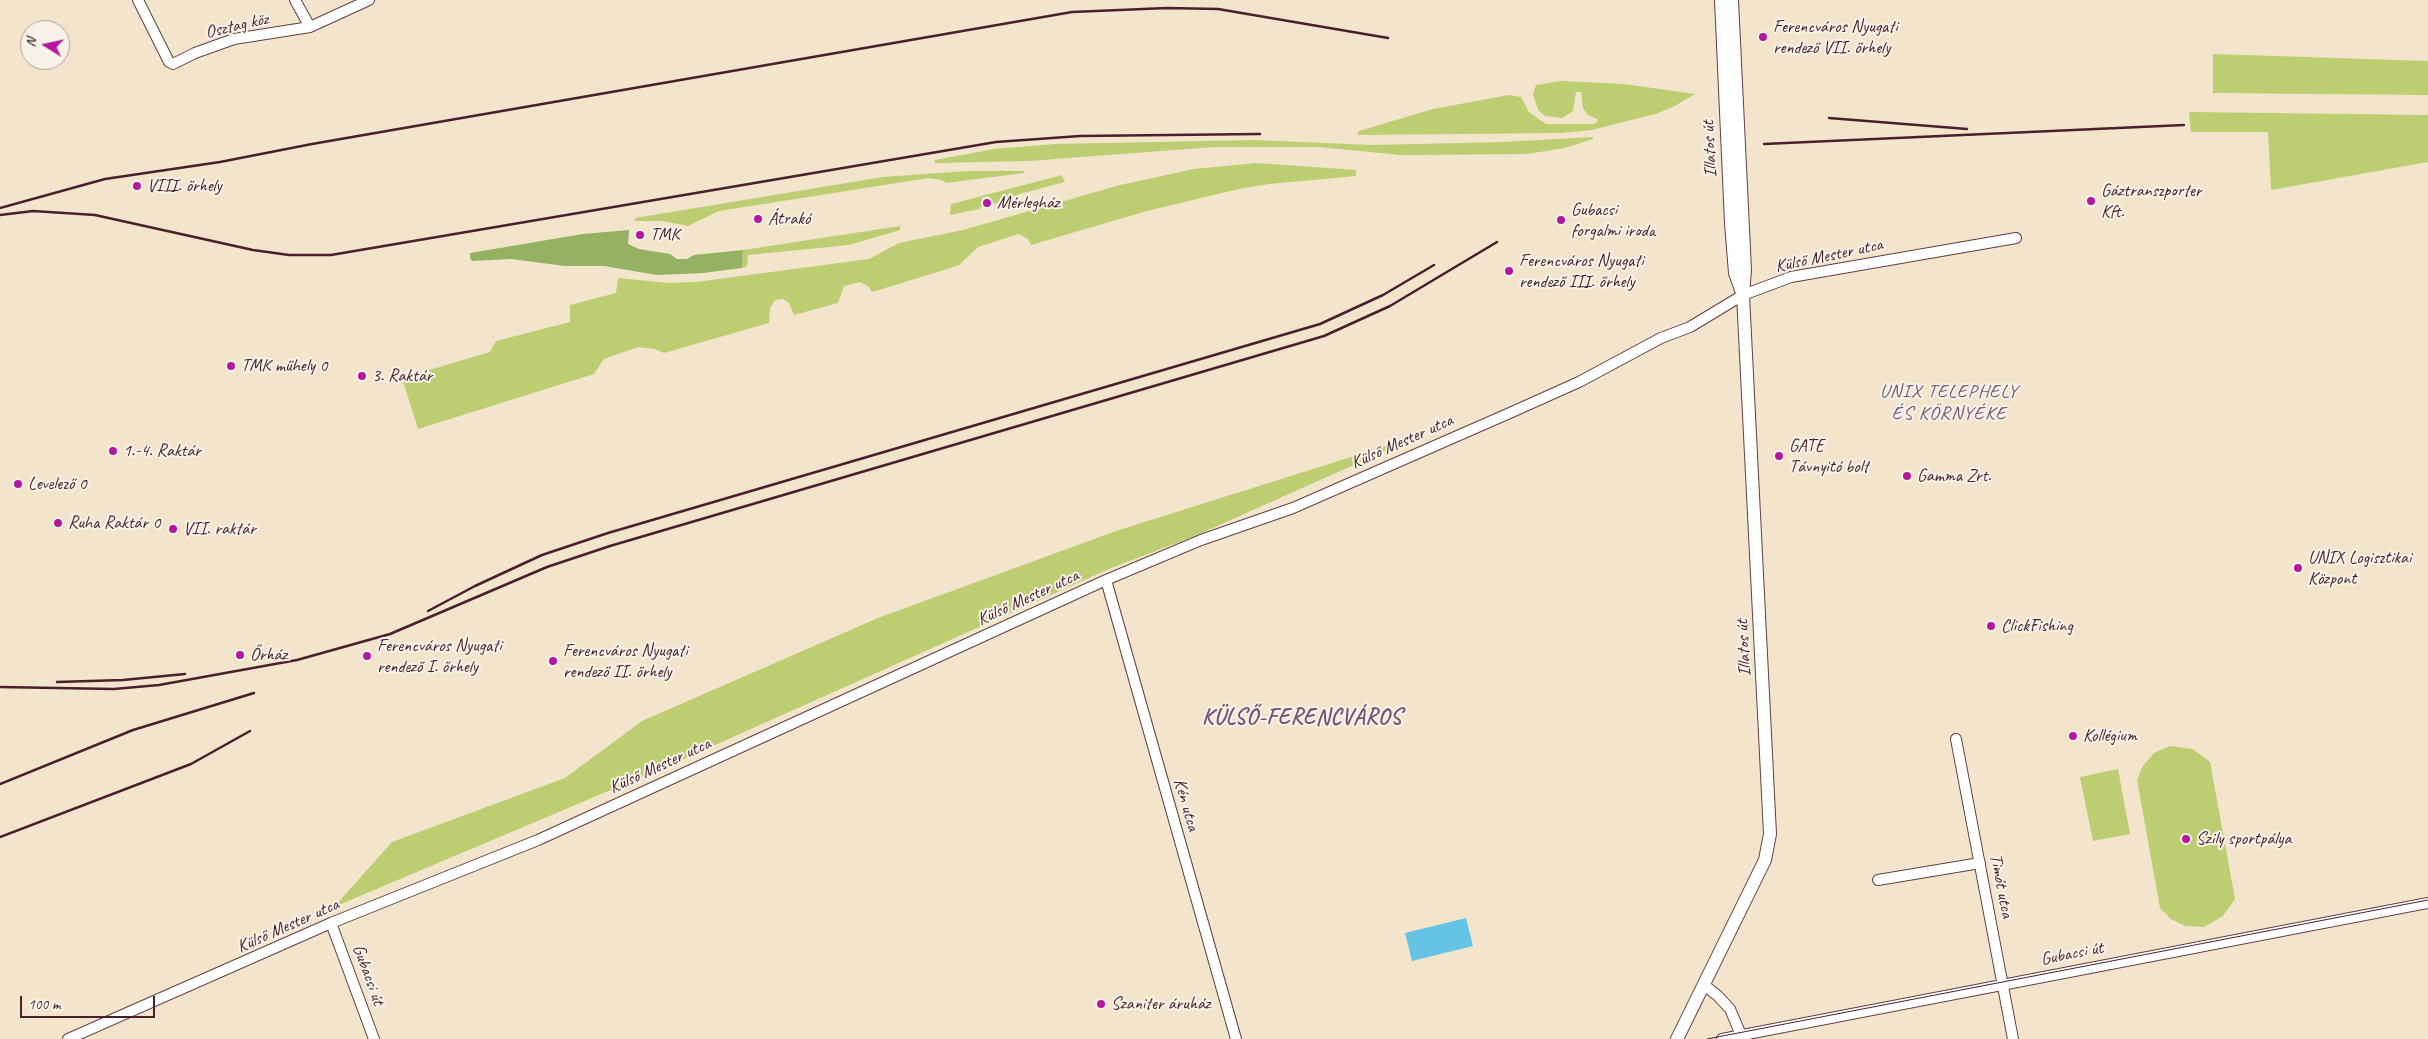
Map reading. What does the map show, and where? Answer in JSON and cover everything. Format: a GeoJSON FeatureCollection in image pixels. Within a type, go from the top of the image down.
{"type":"FeatureCollection","features":[{"type":"Feature","properties":{"kind":"street","name":"Osztag köz"},"geometry":{"type":"LineString","coordinates":[[138,0],[169,62],[173,64],[195,53],[234,39],[310,27],[369,0]]}},
{"type":"Feature","properties":{"kind":"street"},"geometry":{"type":"LineString","coordinates":[[295,0],[310,27]]}},
{"type":"Feature","properties":{"kind":"street","name":"Illatos út"},"geometry":{"type":"LineString","coordinates":[[1721,0],[1731,223],[1735,273],[1743,295]]}},
{"type":"Feature","properties":{"kind":"street","name":"Illatos út"},"geometry":{"type":"LineString","coordinates":[[1677,1039],[1765,860],[1770,834],[1743,295],[1745,270],[1732,0]]}},
{"type":"Feature","properties":{"kind":"street","name":"Külső Mester utca"},"geometry":{"type":"LineString","coordinates":[[68,1039],[331,923],[538,840],[1106,580],[1201,540],[1293,508],[1512,412],[1579,382],[1661,338],[1690,327],[1743,295],[1791,277],[2016,238]]}},
{"type":"Feature","properties":{"kind":"street","name":"Kén utca"},"geometry":{"type":"LineString","coordinates":[[1106,580],[1236,1039]]}},
{"type":"Feature","properties":{"kind":"street","name":"Timót utca"},"geometry":{"type":"LineString","coordinates":[[1956,739],[2013,1039]]}},
{"type":"Feature","properties":{"kind":"street"},"geometry":{"type":"LineString","coordinates":[[1878,880],[1980,863]]}},
{"type":"Feature","properties":{"kind":"street","name":"Gubacsi út"},"geometry":{"type":"LineString","coordinates":[[1722,1039],[2428,903]]}},
{"type":"Feature","properties":{"kind":"street","name":"Gubacsi út"},"geometry":{"type":"LineString","coordinates":[[331,923],[374,1039]]}},
{"type":"Feature","properties":{"kind":"street"},"geometry":{"type":"LineString","coordinates":[[1704,985],[1730,1009],[1742,1035]]}},
{"type":"Feature","properties":{"kind":"green space"},"geometry":{"type":"Polygon","coordinates":[[[2213,54],[2428,61],[2428,95],[2213,93],[2213,54]]]}},
{"type":"Feature","properties":{"kind":"green space"},"geometry":{"type":"Polygon","coordinates":[[[1561,81],[1624,84],[1695,94],[1673,107],[1655,114],[1592,130],[1561,133],[1357,135],[1359,131],[1433,109],[1509,95],[1521,97],[1529,112],[1546,124],[1594,124],[1597,122],[1597,119],[1588,115],[1583,108],[1581,92],[1576,92],[1573,111],[1562,118],[1545,116],[1538,110],[1533,94],[1536,85],[1561,81]]]}},
{"type":"Feature","properties":{"kind":"green space"},"geometry":{"type":"Polygon","coordinates":[[[2189,112],[2428,115],[2428,162],[2271,190],[2268,132],[2191,132],[2189,112]]]}},
{"type":"Feature","properties":{"kind":"green space"},"geometry":{"type":"Polygon","coordinates":[[[1593,137],[1593,139],[1565,148],[1527,154],[1401,155],[1318,147],[1214,147],[1029,161],[935,163],[935,160],[994,149],[1056,144],[1254,140],[1372,145],[1502,142],[1593,137]]]}},
{"type":"Feature","properties":{"kind":"green space"},"geometry":{"type":"Polygon","coordinates":[[[1257,163],[1356,170],[1356,176],[1269,184],[1239,189],[1147,211],[1031,245],[1028,239],[1019,234],[978,247],[959,265],[872,292],[868,286],[860,282],[844,286],[838,303],[794,315],[789,303],[783,299],[775,300],[770,308],[769,323],[664,353],[655,349],[638,347],[604,359],[594,374],[418,429],[402,378],[490,352],[496,341],[570,322],[570,305],[616,293],[618,278],[669,283],[696,282],[869,259],[899,243],[963,230],[1120,185],[1194,169],[1257,163]]]}},
{"type":"Feature","properties":{"kind":"green space"},"geometry":{"type":"Polygon","coordinates":[[[967,171],[1024,171],[1024,173],[946,183],[929,178],[719,211],[688,226],[662,221],[635,221],[635,218],[883,177],[967,171]]]}},
{"type":"Feature","properties":{"kind":"green space"},"geometry":{"type":"Polygon","coordinates":[[[1062,175],[1065,182],[1023,193],[991,205],[989,196],[982,198],[983,205],[979,209],[950,215],[951,204],[1062,175]]]}},
{"type":"Feature","properties":{"kind":"green space"},"geometry":{"type":"Polygon","coordinates":[[[900,226],[900,230],[849,245],[748,255],[747,267],[742,268],[743,250],[900,226]]]}},
{"type":"Feature","properties":{"kind":"green space"},"geometry":{"type":"Polygon","coordinates":[[[629,230],[628,244],[639,249],[670,254],[677,259],[687,259],[694,255],[743,250],[742,268],[703,273],[657,275],[604,266],[565,266],[511,259],[472,261],[470,258],[470,253],[583,234],[629,230]]]}},
{"type":"Feature","properties":{"kind":"green space"},"geometry":{"type":"Polygon","coordinates":[[[1421,435],[1197,535],[1109,569],[677,762],[334,907],[392,842],[565,778],[642,721],[878,618],[1116,531],[1421,435]]]}},
{"type":"Feature","properties":{"kind":"green space","name":"Szily sportpálya"},"geometry":{"type":"Polygon","coordinates":[[[2170,746],[2193,749],[2210,762],[2235,899],[2223,916],[2204,927],[2185,926],[2171,919],[2160,908],[2137,780],[2143,766],[2154,753],[2170,746]]]}},
{"type":"Feature","properties":{"kind":"green space"},"geometry":{"type":"Polygon","coordinates":[[[2118,769],[2130,834],[2093,841],[2080,777],[2118,769]]]}},
{"type":"Feature","properties":{"kind":"water"},"geometry":{"type":"Polygon","coordinates":[[[1466,918],[1473,946],[1412,961],[1405,933],[1466,918]]]}},
{"type":"Feature","properties":{"kind":"tram line"},"geometry":{"type":"LineString","coordinates":[[1707,1039],[2428,900]]}},
{"type":"Feature","properties":{"kind":"railway"},"geometry":{"type":"LineString","coordinates":[[0,208],[105,179],[220,162],[312,144],[1072,12],[1167,8],[1218,9],[1388,38]]}},
{"type":"Feature","properties":{"kind":"railway"},"geometry":{"type":"LineString","coordinates":[[1829,118],[1967,129]]}},
{"type":"Feature","properties":{"kind":"railway"},"geometry":{"type":"LineString","coordinates":[[1764,144],[2184,125]]}},
{"type":"Feature","properties":{"kind":"railway"},"geometry":{"type":"LineString","coordinates":[[0,215],[33,211],[95,215],[253,250],[289,255],[331,255],[996,142],[1080,136],[1260,134]]}},
{"type":"Feature","properties":{"kind":"railway"},"geometry":{"type":"LineString","coordinates":[[0,687],[114,689],[159,685],[297,660],[390,634],[547,567],[610,546],[1324,336],[1390,306],[1497,242]]}},
{"type":"Feature","properties":{"kind":"railway"},"geometry":{"type":"LineString","coordinates":[[428,611],[475,586],[542,555],[608,533],[1320,324],[1383,295],[1434,265]]}},
{"type":"Feature","properties":{"kind":"railway"},"geometry":{"type":"LineString","coordinates":[[57,682],[123,680],[185,674]]}},
{"type":"Feature","properties":{"kind":"railway"},"geometry":{"type":"LineString","coordinates":[[0,784],[133,730],[254,693]]}},
{"type":"Feature","properties":{"kind":"railway"},"geometry":{"type":"LineString","coordinates":[[0,837],[191,764],[250,731]]}},
{"type":"Feature","properties":{"kind":"place","name":"Ferencváros Nyugati rendező VII. őrhely"},"geometry":{"type":"Point","coordinates":[1763,37]}},
{"type":"Feature","properties":{"kind":"place","name":"VIII. őrhely"},"geometry":{"type":"Point","coordinates":[137,186]}},
{"type":"Feature","properties":{"kind":"place","name":"Gáztranszporter Kft."},"geometry":{"type":"Point","coordinates":[2091,201]}},
{"type":"Feature","properties":{"kind":"place","name":"Mérlegház"},"geometry":{"type":"Point","coordinates":[987,203]}},
{"type":"Feature","properties":{"kind":"place","name":"Átrakó"},"geometry":{"type":"Point","coordinates":[758,219]}},
{"type":"Feature","properties":{"kind":"place","name":"Gubacsi forgalmi iroda"},"geometry":{"type":"Point","coordinates":[1561,220]}},
{"type":"Feature","properties":{"kind":"place","name":"TMK"},"geometry":{"type":"Point","coordinates":[640,235]}},
{"type":"Feature","properties":{"kind":"place","name":"Ferencváros Nyugati rendező III. őrhely"},"geometry":{"type":"Point","coordinates":[1509,271]}},
{"type":"Feature","properties":{"kind":"place","name":"TMK műhely 0"},"geometry":{"type":"Point","coordinates":[231,366]}},
{"type":"Feature","properties":{"kind":"place","name":"3. Raktár"},"geometry":{"type":"Point","coordinates":[362,376]}},
{"type":"Feature","properties":{"kind":"place","name":"1.-4. Raktár"},"geometry":{"type":"Point","coordinates":[113,451]}},
{"type":"Feature","properties":{"kind":"place","name":"GATE Távnyitó bolt"},"geometry":{"type":"Point","coordinates":[1779,456]}},
{"type":"Feature","properties":{"kind":"place","name":"Gamma Zrt."},"geometry":{"type":"Point","coordinates":[1907,476]}},
{"type":"Feature","properties":{"kind":"place","name":"Levelező 0"},"geometry":{"type":"Point","coordinates":[18,484]}},
{"type":"Feature","properties":{"kind":"place","name":"Ruha Raktár 0"},"geometry":{"type":"Point","coordinates":[58,523]}},
{"type":"Feature","properties":{"kind":"place","name":"VII. raktár"},"geometry":{"type":"Point","coordinates":[173,529]}},
{"type":"Feature","properties":{"kind":"place","name":"UNIX Logisztikai Központ"},"geometry":{"type":"Point","coordinates":[2298,568]}},
{"type":"Feature","properties":{"kind":"place","name":"ClickFishing"},"geometry":{"type":"Point","coordinates":[1991,626]}},
{"type":"Feature","properties":{"kind":"place","name":"Őrház"},"geometry":{"type":"Point","coordinates":[240,655]}},
{"type":"Feature","properties":{"kind":"place","name":"Ferencváros Nyugati rendező I. őrhely"},"geometry":{"type":"Point","coordinates":[367,656]}},
{"type":"Feature","properties":{"kind":"place","name":"Ferencváros Nyugati rendező II. őrhely"},"geometry":{"type":"Point","coordinates":[553,661]}},
{"type":"Feature","properties":{"kind":"place","name":"Kollégium"},"geometry":{"type":"Point","coordinates":[2073,736]}},
{"type":"Feature","properties":{"kind":"place","name":"Szily sportpálya"},"geometry":{"type":"Point","coordinates":[2186,839]}},
{"type":"Feature","properties":{"kind":"place","name":"Szaniter áruház"},"geometry":{"type":"Point","coordinates":[1101,1004]}},
{"type":"Feature","properties":{"kind":"district","name":"UNIX TELEPHELY ÉS KÖRNYÉKE"},"geometry":{"type":"Point","coordinates":[1949,403]}},
{"type":"Feature","properties":{"kind":"district","name":"KÜLSŐ-FERENCVÁROS"},"geometry":{"type":"Point","coordinates":[1302,718]}}]}
